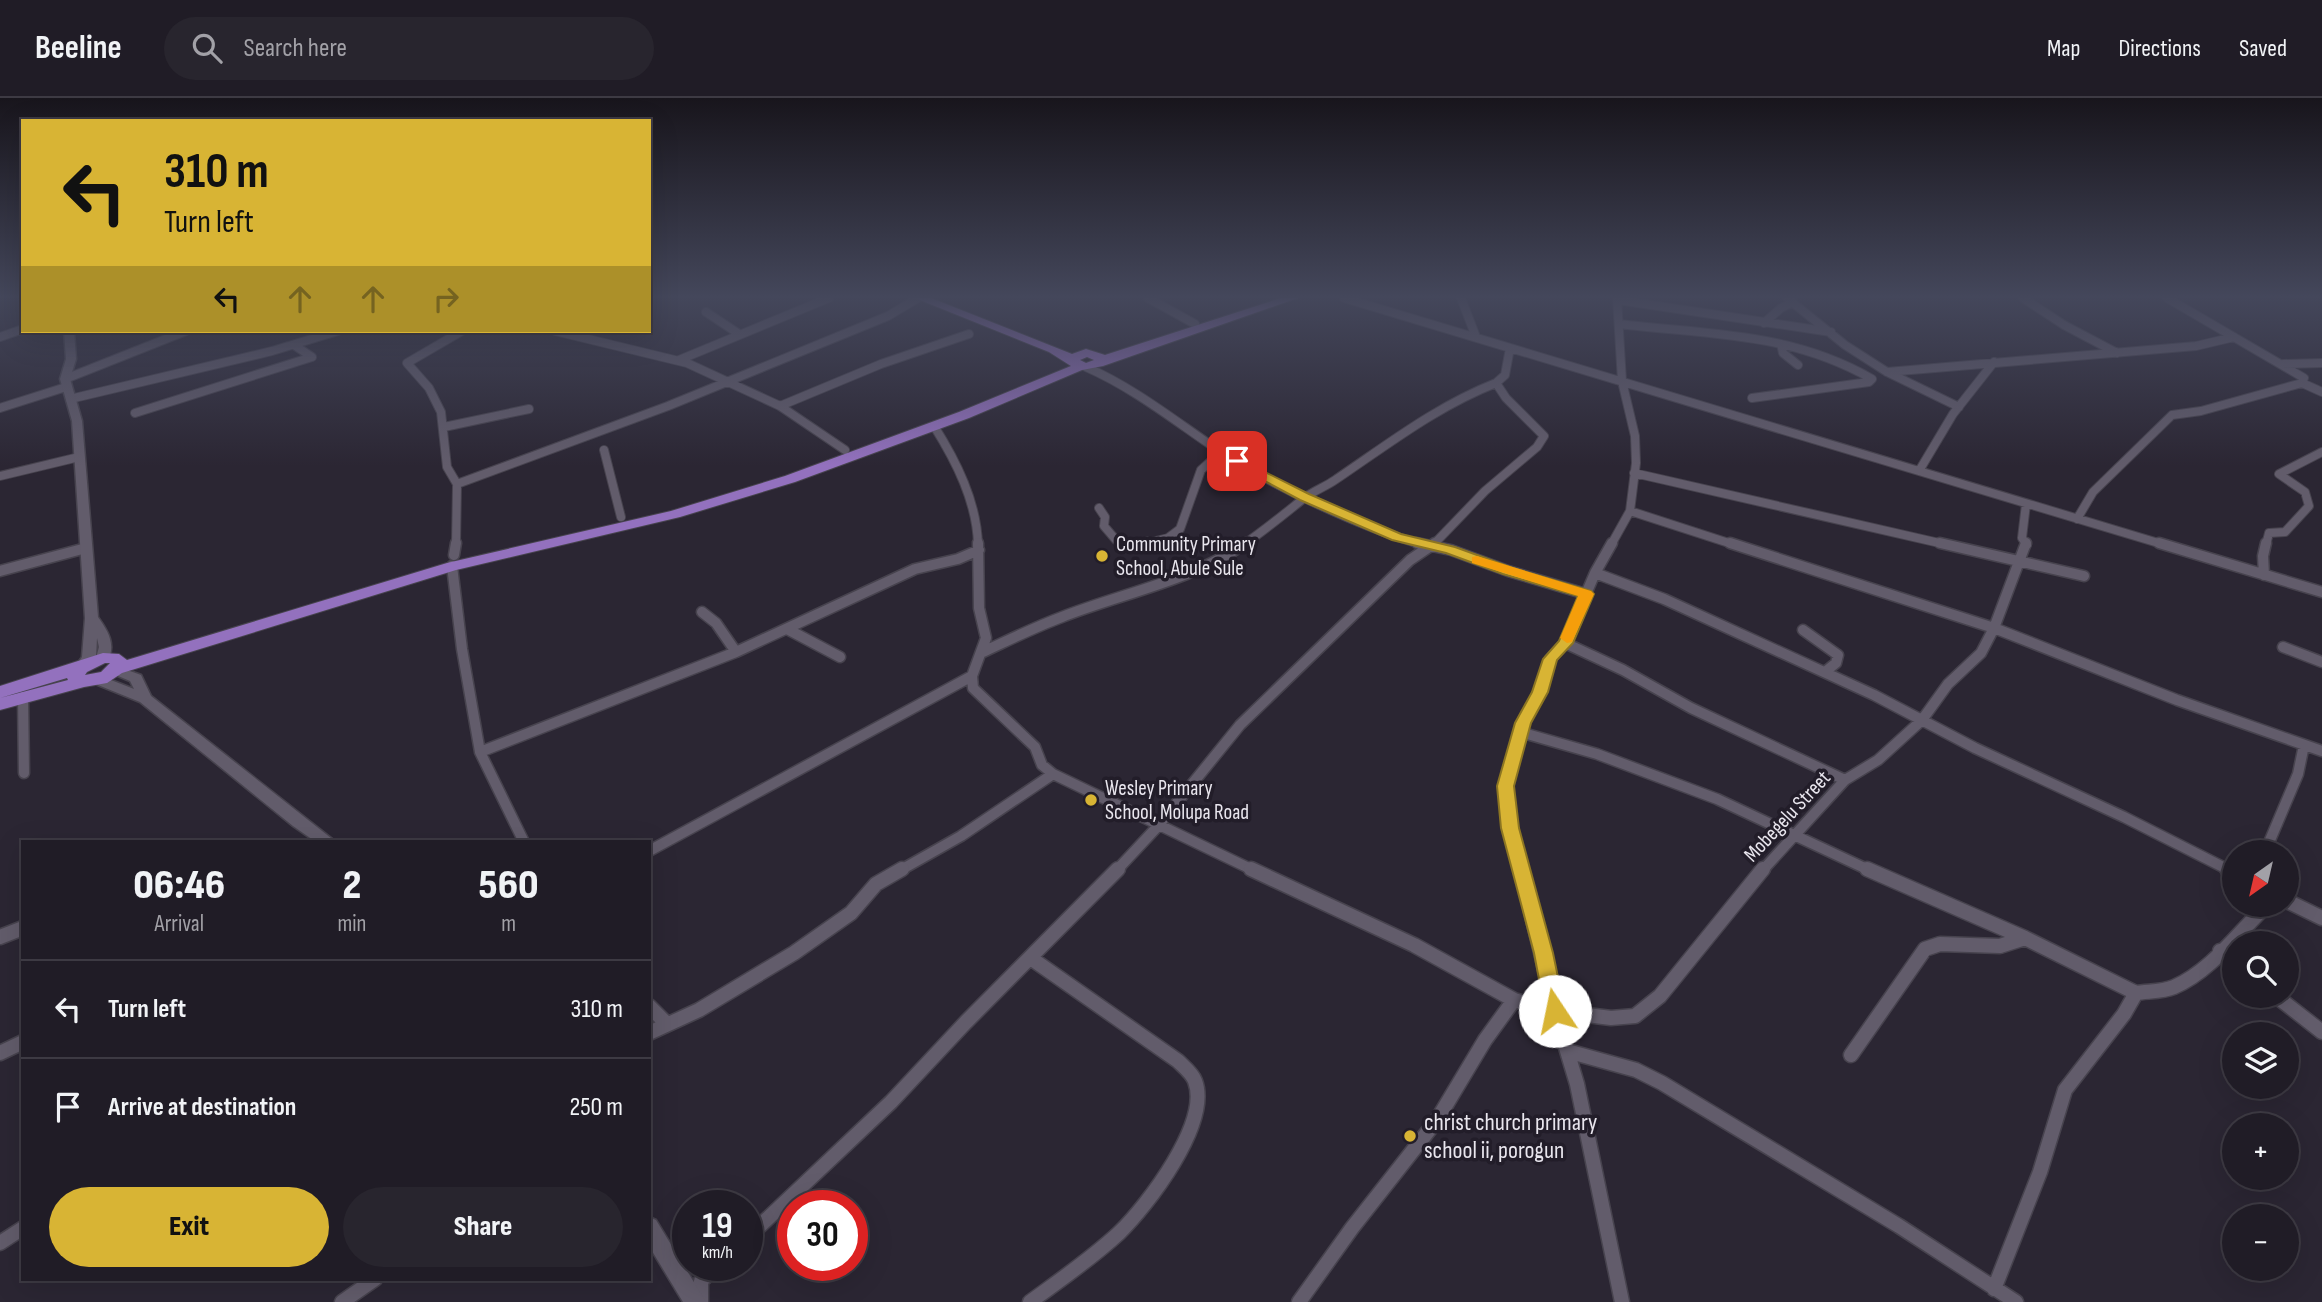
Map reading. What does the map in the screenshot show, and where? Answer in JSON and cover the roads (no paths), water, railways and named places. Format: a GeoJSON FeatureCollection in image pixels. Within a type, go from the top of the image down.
{"type":"FeatureCollection","features":[{"type":"Feature","properties":{"kind":"main road"},"geometry":{"type":"LineString","coordinates":[[1069,354],[1085,360]]}},
{"type":"Feature","properties":{"kind":"main road"},"geometry":{"type":"LineString","coordinates":[[1071,354],[1085,360]]}},
{"type":"Feature","properties":{"kind":"main road"},"geometry":{"type":"LineString","coordinates":[[0,704],[23,698],[112,663],[453,560],[728,490],[845,450],[1103,354]]}},
{"type":"Feature","properties":{"kind":"main road"},"geometry":{"type":"LineString","coordinates":[[453,560],[713,503],[854,457],[1104,354]]}},
{"type":"Feature","properties":{"kind":"main road"},"geometry":{"type":"LineString","coordinates":[[0,692],[86,673]]}},
{"type":"Feature","properties":{"kind":"street"},"geometry":{"type":"LineString","coordinates":[[71,354],[67,388],[77,421],[92,618],[86,673],[145,699],[298,822],[325,840]]}},
{"type":"Feature","properties":{"kind":"street"},"geometry":{"type":"LineString","coordinates":[[67,388],[138,354]]}},
{"type":"Feature","properties":{"kind":"street"},"geometry":{"type":"LineString","coordinates":[[0,408],[67,388],[246,354]]}},
{"type":"Feature","properties":{"kind":"street"},"geometry":{"type":"LineString","coordinates":[[135,413],[312,357],[308,354]]}},
{"type":"Feature","properties":{"kind":"street"},"geometry":{"type":"LineString","coordinates":[[422,354],[407,363],[436,400],[444,427],[447,467],[457,484],[458,530],[453,560],[462,649],[480,752],[523,840]]}},
{"type":"Feature","properties":{"kind":"street"},"geometry":{"type":"LineString","coordinates":[[654,354],[679,360],[780,406],[845,450]]}},
{"type":"Feature","properties":{"kind":"street"},"geometry":{"type":"LineString","coordinates":[[679,360],[692,354]]}},
{"type":"Feature","properties":{"kind":"street"},"geometry":{"type":"LineString","coordinates":[[457,484],[668,406],[794,354]]}},
{"type":"Feature","properties":{"kind":"street"},"geometry":{"type":"LineString","coordinates":[[780,406],[910,354]]}},
{"type":"Feature","properties":{"kind":"street"},"geometry":{"type":"LineString","coordinates":[[983,652],[1061,617],[1166,582],[1224,558],[1280,520],[1305,497],[1442,409],[1468,394],[1496,383],[1504,375],[1509,354]]}},
{"type":"Feature","properties":{"kind":"street"},"geometry":{"type":"LineString","coordinates":[[1531,354],[2322,592]]}},
{"type":"Feature","properties":{"kind":"street"},"geometry":{"type":"LineString","coordinates":[[1621,354],[1622,381],[1635,436],[1630,511],[1595,573],[1565,643],[1550,659],[1540,692],[1520,732],[1506,786],[1507,810],[1528,901],[1544,953],[1555,1011],[1577,1084],[1622,1302]]}},
{"type":"Feature","properties":{"kind":"street"},"geometry":{"type":"LineString","coordinates":[[1786,354],[1798,365]]}},
{"type":"Feature","properties":{"kind":"street"},"geometry":{"type":"LineString","coordinates":[[1752,398],[1825,390],[1872,379],[1821,354]]}},
{"type":"Feature","properties":{"kind":"street"},"geometry":{"type":"LineString","coordinates":[[1859,354],[1887,372],[1959,407]]}},
{"type":"Feature","properties":{"kind":"street"},"geometry":{"type":"LineString","coordinates":[[1887,372],[2101,354]]}},
{"type":"Feature","properties":{"kind":"street"},"geometry":{"type":"LineString","coordinates":[[2263,354],[2304,378],[2302,383]]}},
{"type":"Feature","properties":{"kind":"street"},"geometry":{"type":"LineString","coordinates":[[1085,360],[1221,452],[1305,497],[1396,537],[1451,550],[1508,571],[1586,594]]}},
{"type":"Feature","properties":{"kind":"street"},"geometry":{"type":"LineString","coordinates":[[1085,360],[1114,379]]}},
{"type":"Feature","properties":{"kind":"street"},"geometry":{"type":"LineString","coordinates":[[1919,471],[1935,440],[1994,362]]}},
{"type":"Feature","properties":{"kind":"street"},"geometry":{"type":"LineString","coordinates":[[2280,364],[2322,363]]}},
{"type":"Feature","properties":{"kind":"street"},"geometry":{"type":"LineString","coordinates":[[763,1223],[891,1102],[966,1022],[1032,959],[1158,826],[1211,758],[1258,706],[1410,560],[1431,547],[1485,491],[1537,447],[1544,436],[1536,425],[1510,406],[1496,383]]}},
{"type":"Feature","properties":{"kind":"street"},"geometry":{"type":"LineString","coordinates":[[2077,519],[2093,492],[2172,415],[2201,411],[2302,383],[2322,392]]}},
{"type":"Feature","properties":{"kind":"street"},"geometry":{"type":"LineString","coordinates":[[444,427],[530,409]]}},
{"type":"Feature","properties":{"kind":"street"},"geometry":{"type":"LineString","coordinates":[[651,1032],[699,1010],[793,953],[850,913],[876,884],[971,830],[1053,774],[1042,765],[1035,747],[973,688],[972,676],[986,638],[979,608],[979,550],[968,492],[952,455],[934,426]]}},
{"type":"Feature","properties":{"kind":"street"},"geometry":{"type":"LineString","coordinates":[[604,450],[621,517]]}},
{"type":"Feature","properties":{"kind":"street"},"geometry":{"type":"LineString","coordinates":[[1099,508],[1105,517],[1104,526],[1116,540],[1135,546],[1168,538],[1180,529],[1201,470],[1221,452]]}},
{"type":"Feature","properties":{"kind":"street"},"geometry":{"type":"LineString","coordinates":[[2264,575],[2263,556],[2269,533],[2285,532],[2309,506],[2309,498],[2305,492],[2279,474],[2322,452]]}},
{"type":"Feature","properties":{"kind":"street"},"geometry":{"type":"LineString","coordinates":[[0,476],[79,457]]}},
{"type":"Feature","properties":{"kind":"street"},"geometry":{"type":"LineString","coordinates":[[1634,473],[2084,576]]}},
{"type":"Feature","properties":{"kind":"street","name":"Mobegelu Street"},"geometry":{"type":"LineString","coordinates":[[1053,774],[1414,945],[1514,1000],[1555,1011],[1611,1018],[1635,1016],[1660,996],[1672,978],[1844,780],[1878,760],[1922,720],[1948,684],[1981,653],[1994,628],[2018,561],[2027,545],[2022,538],[2026,504]]}},
{"type":"Feature","properties":{"kind":"street"},"geometry":{"type":"LineString","coordinates":[[1630,511],[1994,628],[2177,700],[2322,751]]}},
{"type":"Feature","properties":{"kind":"street"},"geometry":{"type":"LineString","coordinates":[[0,571],[86,548]]}},
{"type":"Feature","properties":{"kind":"street"},"geometry":{"type":"LineString","coordinates":[[480,752],[789,630],[915,569],[958,559],[979,550]]}},
{"type":"Feature","properties":{"kind":"street"},"geometry":{"type":"LineString","coordinates":[[1595,573],[1664,599],[1825,672],[2222,866]]}},
{"type":"Feature","properties":{"kind":"street"},"geometry":{"type":"LineString","coordinates":[[702,612],[716,623],[736,652]]}},
{"type":"Feature","properties":{"kind":"street"},"geometry":{"type":"LineString","coordinates":[[92,618],[101,629],[112,663],[136,678],[145,699]]}},
{"type":"Feature","properties":{"kind":"street"},"geometry":{"type":"LineString","coordinates":[[789,630],[840,657]]}},
{"type":"Feature","properties":{"kind":"street"},"geometry":{"type":"LineString","coordinates":[[1803,630],[1838,655],[1836,663],[1825,672]]}},
{"type":"Feature","properties":{"kind":"street"},"geometry":{"type":"LineString","coordinates":[[1565,643],[1623,670],[1690,708],[1844,780]]}},
{"type":"Feature","properties":{"kind":"street"},"geometry":{"type":"LineString","coordinates":[[2283,647],[2322,662]]}},
{"type":"Feature","properties":{"kind":"street"},"geometry":{"type":"LineString","coordinates":[[651,850],[972,676]]}},
{"type":"Feature","properties":{"kind":"street"},"geometry":{"type":"LineString","coordinates":[[23,698],[24,773]]}},
{"type":"Feature","properties":{"kind":"street"},"geometry":{"type":"LineString","coordinates":[[1520,732],[1661,776],[1756,816],[1793,836],[2025,938],[2136,993],[2172,988],[2211,963],[2255,917]]}},
{"type":"Feature","properties":{"kind":"street"},"geometry":{"type":"LineString","coordinates":[[2270,840],[2298,774],[2304,745]]}},
{"type":"Feature","properties":{"kind":"street"},"geometry":{"type":"LineString","coordinates":[[2300,907],[2322,918]]}},
{"type":"Feature","properties":{"kind":"street"},"geometry":{"type":"LineString","coordinates":[[0,937],[21,929]]}},
{"type":"Feature","properties":{"kind":"street"},"geometry":{"type":"LineString","coordinates":[[1851,1055],[1925,949],[1940,944],[2000,946],[2025,938]]}},
{"type":"Feature","properties":{"kind":"street"},"geometry":{"type":"LineString","coordinates":[[1030,1302],[1113,1239],[1133,1219],[1182,1145],[1192,1124],[1198,1097],[1191,1072],[1178,1061],[1032,959]]}},
{"type":"Feature","properties":{"kind":"street"},"geometry":{"type":"LineString","coordinates":[[1994,1289],[2040,1172],[2065,1090],[2124,1014],[2136,993]]}},
{"type":"Feature","properties":{"kind":"street"},"geometry":{"type":"LineString","coordinates":[[1299,1302],[1352,1228],[1437,1120],[1485,1040],[1514,1000]]}},
{"type":"Feature","properties":{"kind":"street"},"geometry":{"type":"LineString","coordinates":[[651,1008],[666,1023]]}},
{"type":"Feature","properties":{"kind":"street"},"geometry":{"type":"LineString","coordinates":[[2291,1008],[2322,1032]]}},
{"type":"Feature","properties":{"kind":"street"},"geometry":{"type":"LineString","coordinates":[[0,1053],[21,1043]]}},
{"type":"Feature","properties":{"kind":"street"},"geometry":{"type":"LineString","coordinates":[[1567,1051],[1636,1070],[1662,1083],[1899,1226],[2016,1302]]}},
{"type":"Feature","properties":{"kind":"street"},"geometry":{"type":"LineString","coordinates":[[0,1243],[21,1229]]}},
{"type":"Feature","properties":{"kind":"street"},"geometry":{"type":"LineString","coordinates":[[651,1230],[695,1302]]}},
{"type":"Feature","properties":{"kind":"street"},"geometry":{"type":"LineString","coordinates":[[342,1302],[372,1281]]}},
{"type":"Feature","properties":{"kind":"street"},"geometry":{"type":"LineString","coordinates":[[701,1281],[701,1302]]}},
{"type":"Feature","properties":{"kind":"place","name":"Community Primary School, Abule Sule"},"geometry":{"type":"Point","coordinates":[1102,556]}},
{"type":"Feature","properties":{"kind":"place","name":"Wesley Primary School, Molupa Road"},"geometry":{"type":"Point","coordinates":[1091,800]}},
{"type":"Feature","properties":{"kind":"place","name":"christ church primary school ii, porogun"},"geometry":{"type":"Point","coordinates":[1410,1136]}}]}
